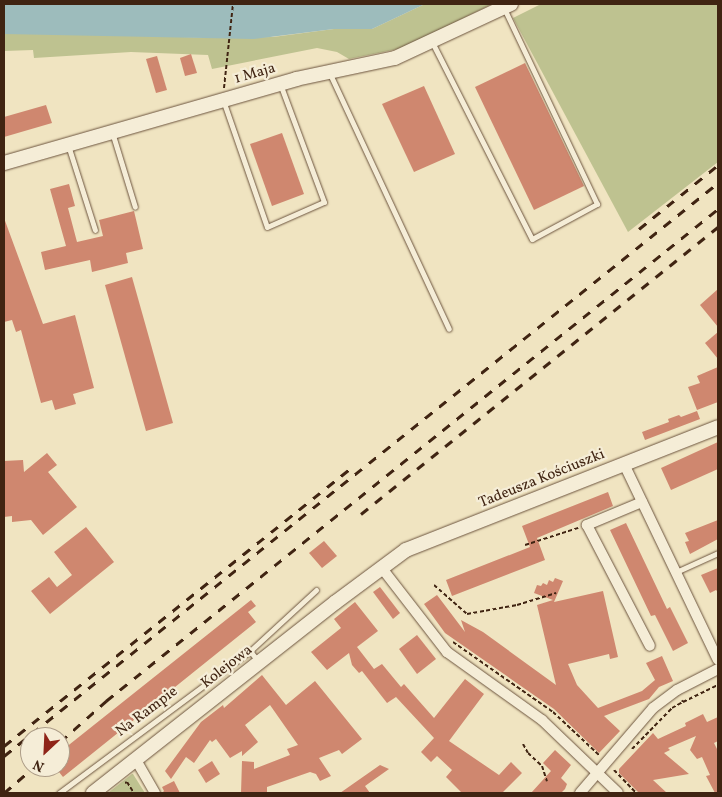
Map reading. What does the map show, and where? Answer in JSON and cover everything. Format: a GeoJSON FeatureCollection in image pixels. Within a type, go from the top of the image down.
{"type":"FeatureCollection","features":[{"type":"Feature","properties":{"kind":"main road","name":"1 Maja"},"geometry":{"type":"LineString","coordinates":[[4,163],[280,84],[329,71],[395,58],[507,6]]}},
{"type":"Feature","properties":{"kind":"main road","name":"Tadeusza Kościuszki"},"geometry":{"type":"LineString","coordinates":[[381,567],[406,550],[718,427]]}},
{"type":"Feature","properties":{"kind":"main road","name":"Kolejowa"},"geometry":{"type":"LineString","coordinates":[[93,793],[381,567]]}},
{"type":"Feature","properties":{"kind":"street"},"geometry":{"type":"LineString","coordinates":[[624,464],[718,660]]}},
{"type":"Feature","properties":{"kind":"street"},"geometry":{"type":"LineString","coordinates":[[642,502],[587,525],[650,646]]}},
{"type":"Feature","properties":{"kind":"street"},"geometry":{"type":"LineString","coordinates":[[381,567],[447,652],[542,720],[618,793]]}},
{"type":"Feature","properties":{"kind":"street"},"geometry":{"type":"LineString","coordinates":[[580,793],[653,708],[677,690],[718,669]]}},
{"type":"Feature","properties":{"kind":"street"},"geometry":{"type":"LineString","coordinates":[[136,760],[156,793]]}},
{"type":"Feature","properties":{"kind":"lane"},"geometry":{"type":"LineString","coordinates":[[432,42],[532,239],[597,204],[507,6]]}},
{"type":"Feature","properties":{"kind":"lane"},"geometry":{"type":"LineString","coordinates":[[329,71],[449,329]]}},
{"type":"Feature","properties":{"kind":"lane"},"geometry":{"type":"LineString","coordinates":[[223,100],[267,227],[324,202],[280,84]]}},
{"type":"Feature","properties":{"kind":"lane"},"geometry":{"type":"LineString","coordinates":[[112,132],[135,207]]}},
{"type":"Feature","properties":{"kind":"lane"},"geometry":{"type":"LineString","coordinates":[[68,144],[95,230]]}},
{"type":"Feature","properties":{"kind":"lane"},"geometry":{"type":"LineString","coordinates":[[676,572],[718,553]]}},
{"type":"Feature","properties":{"kind":"lane","name":"Na Rampie"},"geometry":{"type":"LineString","coordinates":[[59,793],[250,651],[316,590]]}},
{"type":"Feature","properties":{"kind":"lane"},"geometry":{"type":"LineString","coordinates":[[250,651],[260,662]]}},
{"type":"Feature","properties":{"kind":"path"},"geometry":{"type":"LineString","coordinates":[[223,100],[233,4]]}},
{"type":"Feature","properties":{"kind":"path"},"geometry":{"type":"LineString","coordinates":[[525,546],[587,525]]}},
{"type":"Feature","properties":{"kind":"path"},"geometry":{"type":"LineString","coordinates":[[434,585],[467,614],[517,605],[556,593]]}},
{"type":"Feature","properties":{"kind":"path"},"geometry":{"type":"LineString","coordinates":[[449,639],[553,712],[601,757]]}},
{"type":"Feature","properties":{"kind":"path"},"geometry":{"type":"LineString","coordinates":[[626,755],[672,708],[718,685]]}},
{"type":"Feature","properties":{"kind":"path"},"geometry":{"type":"LineString","coordinates":[[677,690],[683,702]]}},
{"type":"Feature","properties":{"kind":"path"},"geometry":{"type":"LineString","coordinates":[[523,744],[528,753],[542,766],[548,781]]}},
{"type":"Feature","properties":{"kind":"path"},"geometry":{"type":"LineString","coordinates":[[613,769],[636,793]]}},
{"type":"Feature","properties":{"kind":"path"},"geometry":{"type":"LineString","coordinates":[[120,788],[127,782],[134,793]]}},
{"type":"Feature","properties":{"kind":"green space"},"geometry":{"type":"Polygon","coordinates":[[[425,4],[492,4],[403,48],[349,59],[337,52],[317,48],[212,69],[208,55],[131,52],[34,58],[33,50],[4,51],[4,32],[218,38],[273,37],[334,29],[372,29],[425,4]]]}},
{"type":"Feature","properties":{"kind":"green space"},"geometry":{"type":"Polygon","coordinates":[[[541,4],[718,4],[718,162],[628,232],[513,18],[541,4]]]}},
{"type":"Feature","properties":{"kind":"green space"},"geometry":{"type":"Polygon","coordinates":[[[132,774],[145,793],[108,793],[132,774]]]}},
{"type":"Feature","properties":{"kind":"water"},"geometry":{"type":"Polygon","coordinates":[[[4,4],[425,4],[372,29],[334,29],[253,39],[4,34],[4,4]]]}},
{"type":"Feature","properties":{"kind":"building"},"geometry":{"type":"Polygon","coordinates":[[[191,54],[197,73],[185,76],[180,58],[191,54]]]}},
{"type":"Feature","properties":{"kind":"building"},"geometry":{"type":"Polygon","coordinates":[[[157,56],[167,90],[156,93],[146,59],[157,56]]]}},
{"type":"Feature","properties":{"kind":"building"},"geometry":{"type":"Polygon","coordinates":[[[525,63],[584,186],[534,210],[475,87],[525,63]]]}},
{"type":"Feature","properties":{"kind":"building"},"geometry":{"type":"Polygon","coordinates":[[[424,86],[455,154],[414,172],[382,104],[424,86]]]}},
{"type":"Feature","properties":{"kind":"building"},"geometry":{"type":"Polygon","coordinates":[[[46,105],[52,123],[4,137],[4,117],[46,105]]]}},
{"type":"Feature","properties":{"kind":"building"},"geometry":{"type":"Polygon","coordinates":[[[282,133],[304,194],[272,206],[250,144],[282,133]]]}},
{"type":"Feature","properties":{"kind":"building"},"geometry":{"type":"Polygon","coordinates":[[[69,184],[75,206],[68,208],[77,242],[103,236],[99,220],[134,211],[143,249],[126,253],[128,263],[92,272],[90,260],[45,270],[41,252],[66,246],[50,189],[69,184]]]}},
{"type":"Feature","properties":{"kind":"building"},"geometry":{"type":"Polygon","coordinates":[[[4,218],[43,324],[75,315],[94,388],[73,394],[76,404],[55,410],[52,400],[41,403],[21,330],[16,332],[12,320],[4,322],[4,218]]]}},
{"type":"Feature","properties":{"kind":"building"},"geometry":{"type":"Polygon","coordinates":[[[132,277],[173,423],[146,431],[105,285],[132,277]]]}},
{"type":"Feature","properties":{"kind":"building"},"geometry":{"type":"Polygon","coordinates":[[[718,289],[718,327],[700,305],[718,289]]]}},
{"type":"Feature","properties":{"kind":"building"},"geometry":{"type":"Polygon","coordinates":[[[718,332],[718,359],[705,343],[718,332]]]}},
{"type":"Feature","properties":{"kind":"building"},"geometry":{"type":"Polygon","coordinates":[[[718,367],[718,402],[697,410],[688,387],[700,383],[697,376],[718,367]]]}},
{"type":"Feature","properties":{"kind":"building"},"geometry":{"type":"Polygon","coordinates":[[[697,411],[700,419],[645,440],[642,432],[669,422],[668,419],[679,415],[681,417],[697,411]]]}},
{"type":"Feature","properties":{"kind":"building"},"geometry":{"type":"Polygon","coordinates":[[[718,442],[718,469],[671,490],[661,468],[718,442]]]}},
{"type":"Feature","properties":{"kind":"building"},"geometry":{"type":"Polygon","coordinates":[[[47,453],[57,465],[48,472],[77,507],[43,535],[31,520],[12,522],[12,516],[4,517],[4,461],[23,460],[24,472],[47,453]]]}},
{"type":"Feature","properties":{"kind":"building"},"geometry":{"type":"Polygon","coordinates":[[[608,492],[613,506],[537,538],[545,560],[452,596],[446,580],[530,547],[522,526],[608,492]]]}},
{"type":"Feature","properties":{"kind":"building"},"geometry":{"type":"Polygon","coordinates":[[[718,520],[718,539],[690,554],[685,542],[689,541],[685,533],[718,520]]]}},
{"type":"Feature","properties":{"kind":"building"},"geometry":{"type":"Polygon","coordinates":[[[626,523],[667,609],[670,607],[688,643],[673,651],[655,615],[651,616],[610,530],[626,523]]]}},
{"type":"Feature","properties":{"kind":"building"},"geometry":{"type":"Polygon","coordinates":[[[86,527],[114,562],[50,614],[31,591],[49,577],[57,587],[72,575],[54,552],[86,527]]]}},
{"type":"Feature","properties":{"kind":"building"},"geometry":{"type":"Polygon","coordinates":[[[324,541],[337,556],[322,568],[309,553],[324,541]]]}},
{"type":"Feature","properties":{"kind":"building"},"geometry":{"type":"Polygon","coordinates":[[[718,568],[718,592],[716,590],[710,593],[701,575],[718,568]]]}},
{"type":"Feature","properties":{"kind":"building"},"geometry":{"type":"Polygon","coordinates":[[[555,578],[563,581],[554,602],[603,591],[618,657],[610,659],[609,654],[568,664],[577,685],[598,708],[642,691],[655,680],[646,663],[662,656],[673,681],[659,687],[649,699],[604,716],[620,731],[599,753],[554,709],[445,633],[424,604],[437,595],[465,632],[461,620],[483,632],[556,685],[537,605],[553,600],[534,593],[537,585],[541,586],[543,583],[547,585],[549,580],[553,582],[555,578]]]}},
{"type":"Feature","properties":{"kind":"building"},"geometry":{"type":"Polygon","coordinates":[[[380,587],[400,613],[393,619],[373,592],[380,587]]]}},
{"type":"Feature","properties":{"kind":"building"},"geometry":{"type":"Polygon","coordinates":[[[251,600],[256,606],[248,612],[256,622],[70,771],[70,744],[251,600]]]}},
{"type":"Feature","properties":{"kind":"building"},"geometry":{"type":"Polygon","coordinates":[[[355,602],[378,631],[357,647],[374,669],[382,664],[401,687],[404,684],[434,718],[465,679],[484,694],[449,741],[499,775],[511,762],[522,773],[502,793],[462,793],[446,777],[452,770],[437,756],[431,762],[421,752],[434,738],[396,697],[387,703],[362,671],[359,673],[352,665],[349,653],[327,670],[311,652],[341,628],[334,619],[355,602]]]}},
{"type":"Feature","properties":{"kind":"building"},"geometry":{"type":"Polygon","coordinates":[[[417,635],[436,659],[417,674],[399,649],[417,635]]]}},
{"type":"Feature","properties":{"kind":"building"},"geometry":{"type":"Polygon","coordinates":[[[262,675],[286,705],[315,681],[362,739],[342,754],[339,750],[319,758],[331,776],[320,781],[316,774],[310,772],[267,787],[267,793],[241,793],[242,761],[254,762],[254,769],[290,755],[287,749],[298,745],[270,705],[245,725],[258,742],[242,756],[242,751],[230,758],[216,739],[212,742],[210,740],[194,763],[186,757],[171,779],[165,771],[201,722],[223,705],[224,708],[262,675]]]}},
{"type":"Feature","properties":{"kind":"building"},"geometry":{"type":"Polygon","coordinates":[[[703,714],[707,722],[718,717],[718,741],[714,743],[718,751],[718,793],[715,793],[706,776],[710,775],[702,757],[697,759],[690,750],[696,736],[668,748],[670,750],[664,753],[689,774],[653,780],[667,793],[639,793],[619,773],[619,769],[653,733],[658,739],[686,726],[685,723],[703,714]]]}},
{"type":"Feature","properties":{"kind":"building"},"geometry":{"type":"Polygon","coordinates":[[[555,750],[571,765],[561,778],[567,784],[565,789],[561,793],[531,793],[551,771],[543,763],[555,750]]]}},
{"type":"Feature","properties":{"kind":"building"},"geometry":{"type":"Polygon","coordinates":[[[212,761],[220,774],[206,783],[198,770],[212,761]]]}},
{"type":"Feature","properties":{"kind":"building"},"geometry":{"type":"Polygon","coordinates":[[[380,765],[389,769],[365,786],[370,793],[340,793],[380,765]]]}},
{"type":"Feature","properties":{"kind":"building"},"geometry":{"type":"Polygon","coordinates":[[[174,781],[180,793],[162,793],[164,791],[162,787],[174,781]]]}},
{"type":"Feature","properties":{"kind":"railway"},"geometry":{"type":"LineString","coordinates":[[639,229],[718,165]]}},
{"type":"Feature","properties":{"kind":"railway"},"geometry":{"type":"LineString","coordinates":[[4,756],[718,183]]}},
{"type":"Feature","properties":{"kind":"railway"},"geometry":{"type":"LineString","coordinates":[[70,733],[106,701],[718,209]]}},
{"type":"Feature","properties":{"kind":"railway"},"geometry":{"type":"LineString","coordinates":[[361,514],[718,227]]}},
{"type":"Feature","properties":{"kind":"railway"},"geometry":{"type":"LineString","coordinates":[[4,746],[351,468]]}},
{"type":"Feature","properties":{"kind":"railway"},"geometry":{"type":"LineString","coordinates":[[4,793],[22,777]]}}]}
